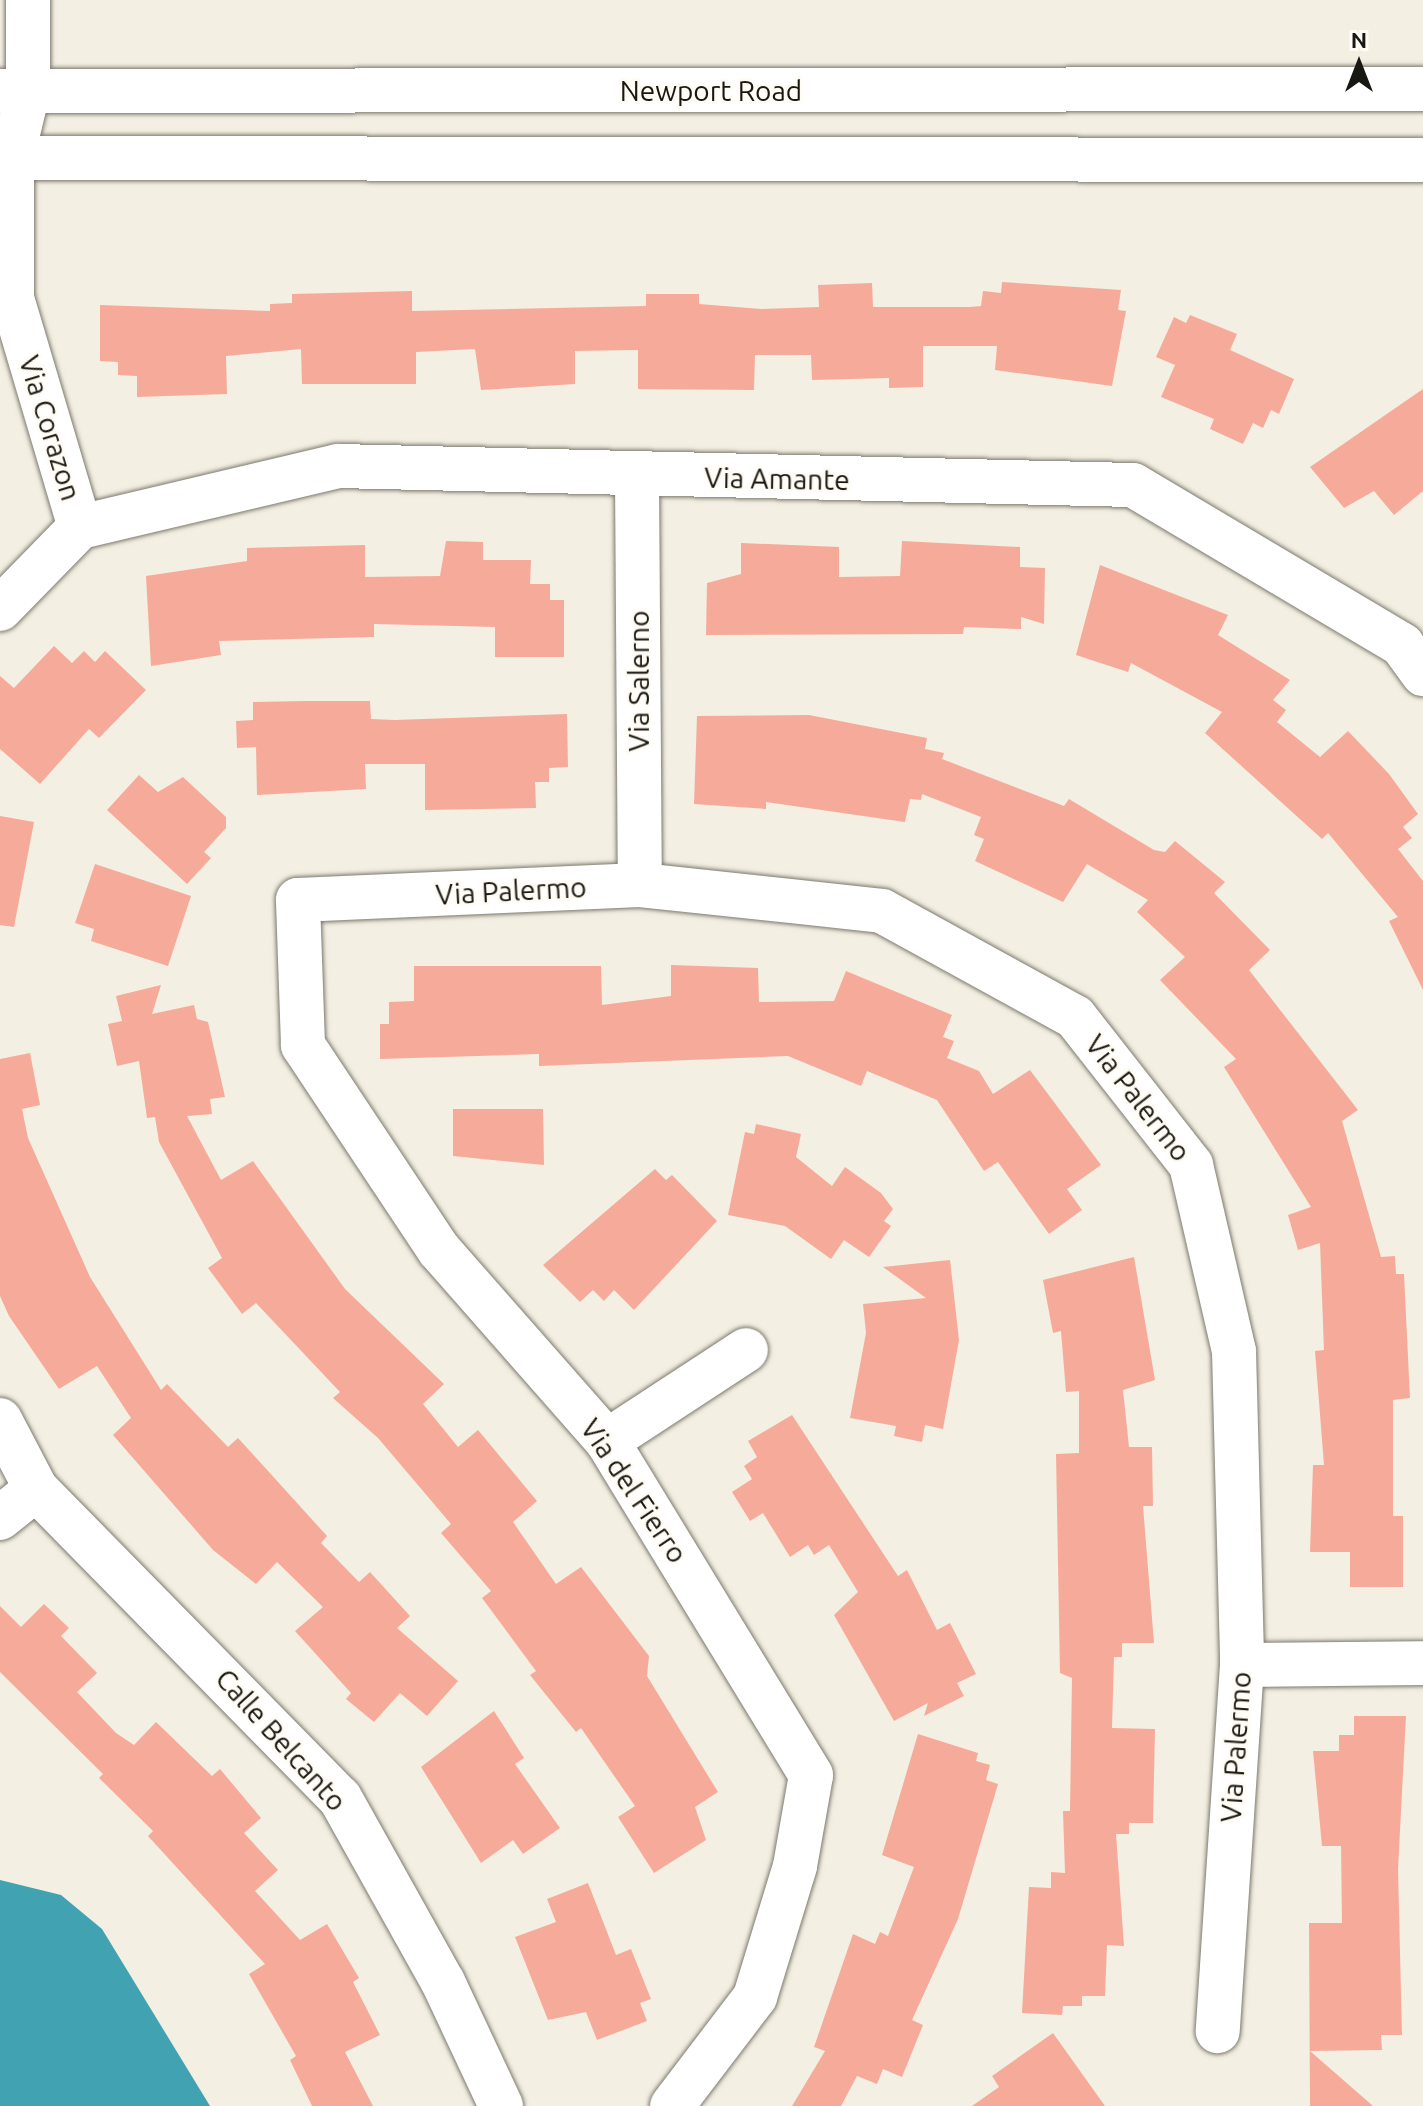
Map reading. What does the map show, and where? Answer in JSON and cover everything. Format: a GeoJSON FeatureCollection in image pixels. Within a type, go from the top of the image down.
{"type":"FeatureCollection","features":[{"type":"Feature","properties":{"kind":"street","name":"Via Corazon"},"geometry":{"type":"LineString","coordinates":[[28,0],[4,148],[12,298],[80,527]]}},
{"type":"Feature","properties":{"kind":"street","name":"Newport Road"},"geometry":{"type":"LineString","coordinates":[[14,92],[1423,89]]}},
{"type":"Feature","properties":{"kind":"street"},"geometry":{"type":"LineString","coordinates":[[4,148],[1423,160]]}},
{"type":"Feature","properties":{"kind":"street","name":"Via Amante"},"geometry":{"type":"LineString","coordinates":[[80,527],[338,466],[637,476],[1133,485],[1416,648]]}},
{"type":"Feature","properties":{"kind":"street","name":"Via Salerno"},"geometry":{"type":"LineString","coordinates":[[637,476],[640,885]]}},
{"type":"Feature","properties":{"kind":"street"},"geometry":{"type":"LineString","coordinates":[[0,609],[80,527]]}},
{"type":"Feature","properties":{"kind":"street","name":"Via Palermo"},"geometry":{"type":"LineString","coordinates":[[298,900],[640,885],[882,911],[1075,1017],[1191,1165],[1234,1351],[1242,1665],[1218,2031]]}},
{"type":"Feature","properties":{"kind":"street","name":"Via del Fierro"},"geometry":{"type":"LineString","coordinates":[[298,900],[303,1045],[439,1250],[607,1441],[811,1775],[795,1866],[755,1997],[672,2106]]}},
{"type":"Feature","properties":{"kind":"street"},"geometry":{"type":"LineString","coordinates":[[607,1441],[746,1350]]}},
{"type":"Feature","properties":{"kind":"street","name":"Calle Belcanto"},"geometry":{"type":"LineString","coordinates":[[0,1420],[36,1489],[340,1798],[443,1982],[501,2106]]}},
{"type":"Feature","properties":{"kind":"street"},"geometry":{"type":"LineString","coordinates":[[0,1518],[36,1489]]}},
{"type":"Feature","properties":{"kind":"street"},"geometry":{"type":"LineString","coordinates":[[1242,1665],[1423,1663]]}},
{"type":"Feature","properties":{"kind":"water"},"geometry":{"type":"Polygon","coordinates":[[[0,1880],[61,1895],[102,1929],[210,2106],[0,2106],[0,1880]]]}},
{"type":"Feature","properties":{"kind":"building"},"geometry":{"type":"Polygon","coordinates":[[[1002,282],[1121,290],[1118,310],[1126,311],[1112,386],[995,370],[997,346],[923,346],[923,387],[889,388],[889,378],[812,380],[811,355],[755,355],[754,390],[638,389],[638,350],[575,351],[575,384],[481,390],[475,349],[416,352],[416,384],[302,384],[301,349],[226,356],[227,394],[137,397],[137,376],[118,375],[118,362],[100,361],[100,305],[270,311],[270,304],[292,303],[292,294],[412,291],[412,311],[646,306],[646,294],[699,294],[699,304],[761,309],[819,307],[818,285],[872,283],[873,307],[970,307],[981,306],[983,291],[1001,293],[1002,282]]]}},
{"type":"Feature","properties":{"kind":"building"},"geometry":{"type":"Polygon","coordinates":[[[1190,315],[1237,334],[1230,350],[1294,379],[1279,414],[1271,410],[1263,428],[1253,423],[1243,444],[1210,429],[1214,419],[1161,397],[1175,365],[1156,357],[1174,317],[1186,323],[1190,315]]]}},
{"type":"Feature","properties":{"kind":"building"},"geometry":{"type":"Polygon","coordinates":[[[1423,389],[1423,491],[1394,515],[1374,491],[1344,508],[1310,467],[1423,389]]]}},
{"type":"Feature","properties":{"kind":"building"},"geometry":{"type":"Polygon","coordinates":[[[446,541],[483,542],[483,560],[531,560],[530,584],[550,584],[550,600],[564,600],[564,657],[495,657],[495,627],[374,624],[374,637],[219,641],[221,655],[151,666],[146,576],[247,561],[247,548],[365,545],[365,577],[440,576],[446,541]]]}},
{"type":"Feature","properties":{"kind":"building"},"geometry":{"type":"Polygon","coordinates":[[[902,541],[1020,547],[1020,567],[1045,568],[1044,624],[1021,617],[1021,629],[964,627],[963,634],[706,635],[707,583],[741,574],[741,543],[839,547],[839,577],[900,576],[902,541]]]}},
{"type":"Feature","properties":{"kind":"building"},"geometry":{"type":"Polygon","coordinates":[[[1100,565],[1228,615],[1218,635],[1290,680],[1273,700],[1286,710],[1277,722],[1320,757],[1348,731],[1389,774],[1418,814],[1403,827],[1412,838],[1398,849],[1423,881],[1423,990],[1389,921],[1398,917],[1328,833],[1322,839],[1205,733],[1222,712],[1131,663],[1128,672],[1076,655],[1100,565]]]}},
{"type":"Feature","properties":{"kind":"building"},"geometry":{"type":"Polygon","coordinates":[[[54,646],[72,663],[84,651],[95,662],[105,651],[146,690],[99,738],[89,729],[40,784],[0,749],[0,676],[14,688],[54,646]]]}},
{"type":"Feature","properties":{"kind":"building"},"geometry":{"type":"Polygon","coordinates":[[[370,701],[371,719],[567,714],[568,767],[549,768],[549,782],[535,782],[536,808],[425,810],[425,764],[365,764],[366,789],[257,795],[256,747],[237,748],[236,721],[253,720],[253,702],[370,701]]]}},
{"type":"Feature","properties":{"kind":"building"},"geometry":{"type":"Polygon","coordinates":[[[809,715],[927,738],[925,749],[944,753],[942,759],[1064,806],[1069,799],[1154,850],[1165,852],[1175,841],[1225,882],[1214,893],[1270,950],[1249,970],[1358,1110],[1342,1121],[1381,1257],[1395,1256],[1396,1274],[1404,1274],[1410,1398],[1393,1400],[1393,1516],[1403,1516],[1403,1587],[1350,1587],[1350,1552],[1310,1552],[1313,1465],[1324,1465],[1315,1351],[1324,1350],[1320,1243],[1298,1250],[1288,1215],[1311,1207],[1224,1067],[1236,1059],[1160,980],[1185,957],[1137,912],[1148,900],[1087,864],[1063,902],[975,861],[984,839],[974,835],[981,817],[922,794],[921,800],[910,799],[905,822],[766,802],[766,809],[694,804],[697,716],[809,715]]]}},
{"type":"Feature","properties":{"kind":"building"},"geometry":{"type":"Polygon","coordinates":[[[139,775],[158,792],[183,777],[226,817],[226,828],[204,852],[211,858],[187,884],[107,810],[139,775]]]}},
{"type":"Feature","properties":{"kind":"building"},"geometry":{"type":"Polygon","coordinates":[[[0,816],[34,822],[14,927],[0,925],[0,816]]]}},
{"type":"Feature","properties":{"kind":"building"},"geometry":{"type":"Polygon","coordinates":[[[95,864],[191,896],[168,966],[91,941],[94,929],[75,923],[95,864]]]}},
{"type":"Feature","properties":{"kind":"building"},"geometry":{"type":"Polygon","coordinates":[[[671,965],[758,968],[759,1002],[834,1001],[846,971],[952,1015],[943,1037],[954,1041],[947,1058],[979,1071],[993,1094],[1030,1070],[1101,1165],[1067,1189],[1082,1210],[1049,1234],[998,1162],[984,1171],[937,1100],[867,1071],[861,1086],[788,1056],[539,1066],[539,1054],[380,1059],[380,1024],[389,1024],[389,1002],[414,1001],[414,966],[601,966],[602,1005],[671,996],[671,965]]]}},
{"type":"Feature","properties":{"kind":"building"},"geometry":{"type":"Polygon","coordinates":[[[161,985],[152,1014],[194,1005],[197,1019],[208,1022],[225,1097],[210,1099],[212,1114],[187,1116],[221,1180],[253,1161],[345,1289],[444,1384],[423,1404],[458,1447],[478,1430],[537,1501],[513,1522],[556,1584],[581,1567],[649,1656],[647,1676],[718,1792],[695,1807],[706,1840],[654,1873],[618,1817],[635,1806],[581,1728],[576,1732],[530,1675],[536,1671],[482,1598],[491,1591],[441,1533],[451,1524],[378,1438],[333,1398],[340,1392],[256,1303],[242,1314],[208,1268],[222,1258],[159,1142],[155,1117],[147,1118],[139,1061],[117,1066],[108,1024],[122,1021],[116,996],[161,985]]]}},
{"type":"Feature","properties":{"kind":"building"},"geometry":{"type":"Polygon","coordinates":[[[30,1053],[40,1105],[22,1109],[28,1138],[90,1277],[161,1390],[167,1384],[228,1447],[238,1438],[327,1536],[321,1543],[359,1582],[370,1572],[410,1616],[397,1628],[458,1681],[427,1716],[400,1693],[374,1722],[346,1699],[351,1693],[295,1631],[323,1607],[277,1562],[256,1584],[213,1550],[113,1435],[131,1418],[97,1366],[59,1389],[9,1316],[0,1296],[0,1059],[30,1053]]]}},
{"type":"Feature","properties":{"kind":"building"},"geometry":{"type":"Polygon","coordinates":[[[453,1109],[543,1109],[544,1165],[453,1156],[453,1109]]]}},
{"type":"Feature","properties":{"kind":"building"},"geometry":{"type":"Polygon","coordinates":[[[756,1124],[801,1134],[796,1157],[832,1186],[845,1167],[881,1193],[893,1209],[884,1221],[891,1226],[869,1257],[844,1240],[831,1259],[785,1226],[728,1215],[745,1132],[754,1134],[756,1124]]]}},
{"type":"Feature","properties":{"kind":"building"},"geometry":{"type":"Polygon","coordinates":[[[655,1169],[666,1180],[672,1175],[717,1221],[634,1310],[614,1290],[604,1301],[593,1290],[580,1302],[543,1265],[655,1169]]]}},
{"type":"Feature","properties":{"kind":"building"},"geometry":{"type":"Polygon","coordinates":[[[1134,1257],[1155,1380],[1123,1390],[1129,1447],[1152,1447],[1153,1506],[1143,1506],[1154,1643],[1122,1643],[1122,1657],[1114,1657],[1112,1728],[1155,1729],[1153,1823],[1129,1823],[1129,1834],[1116,1834],[1124,1946],[1107,1945],[1105,1996],[1082,1996],[1082,2006],[1063,2006],[1062,2015],[1022,2013],[1029,1887],[1051,1888],[1051,1872],[1065,1873],[1063,1811],[1070,1811],[1072,1678],[1060,1673],[1056,1454],[1079,1453],[1079,1391],[1066,1392],[1061,1331],[1053,1333],[1043,1280],[1134,1257]]]}},
{"type":"Feature","properties":{"kind":"building"},"geometry":{"type":"Polygon","coordinates":[[[950,1260],[959,1340],[943,1429],[925,1425],[922,1442],[894,1436],[896,1426],[850,1418],[866,1333],[863,1304],[926,1298],[883,1267],[950,1260]]]}},
{"type":"Feature","properties":{"kind":"building"},"geometry":{"type":"Polygon","coordinates":[[[792,1415],[898,1576],[907,1570],[937,1630],[950,1623],[976,1674],[957,1683],[964,1696],[924,1716],[928,1703],[894,1721],[834,1615],[858,1592],[829,1545],[814,1555],[808,1545],[790,1557],[763,1513],[750,1521],[732,1492],[752,1479],[744,1466],[757,1457],[748,1441],[792,1415]]]}},
{"type":"Feature","properties":{"kind":"building"},"geometry":{"type":"Polygon","coordinates":[[[44,1604],[69,1628],[61,1636],[97,1673],[77,1692],[116,1733],[134,1745],[156,1722],[212,1776],[220,1769],[261,1818],[244,1833],[278,1870],[255,1891],[300,1940],[327,1924],[359,1978],[353,1982],[380,2035],[345,2052],[373,2106],[312,2106],[290,2060],[296,2056],[249,1974],[265,1964],[148,1836],[153,1831],[99,1778],[103,1774],[0,1672],[0,1606],[21,1627],[44,1604]]]}},
{"type":"Feature","properties":{"kind":"building"},"geometry":{"type":"Polygon","coordinates":[[[494,1711],[524,1758],[515,1764],[560,1828],[523,1854],[513,1840],[481,1863],[421,1767],[494,1711]]]}},
{"type":"Feature","properties":{"kind":"building"},"geometry":{"type":"Polygon","coordinates":[[[1354,1716],[1406,1716],[1398,1869],[1402,2035],[1381,2035],[1382,2050],[1310,2051],[1373,2106],[1310,2106],[1309,1923],[1342,1923],[1341,1846],[1322,1846],[1313,1751],[1339,1751],[1339,1735],[1354,1735],[1354,1716]]]}},
{"type":"Feature","properties":{"kind":"building"},"geometry":{"type":"Polygon","coordinates":[[[918,1734],[978,1753],[976,1761],[990,1765],[986,1780],[998,1784],[958,1919],[912,2020],[923,2025],[902,2077],[883,2069],[877,2084],[857,2076],[841,2106],[792,2106],[825,2051],[814,2047],[853,1934],[875,1944],[880,1932],[888,1936],[914,1867],[882,1855],[918,1734]]]}},
{"type":"Feature","properties":{"kind":"building"},"geometry":{"type":"Polygon","coordinates":[[[588,1883],[616,1955],[631,1949],[651,1999],[640,2003],[647,2021],[597,2040],[586,2012],[548,2020],[515,1937],[556,1922],[547,1899],[588,1883]]]}},
{"type":"Feature","properties":{"kind":"building"},"geometry":{"type":"Polygon","coordinates":[[[1053,2033],[1105,2106],[972,2106],[999,2087],[992,2076],[1053,2033]]]}}]}
